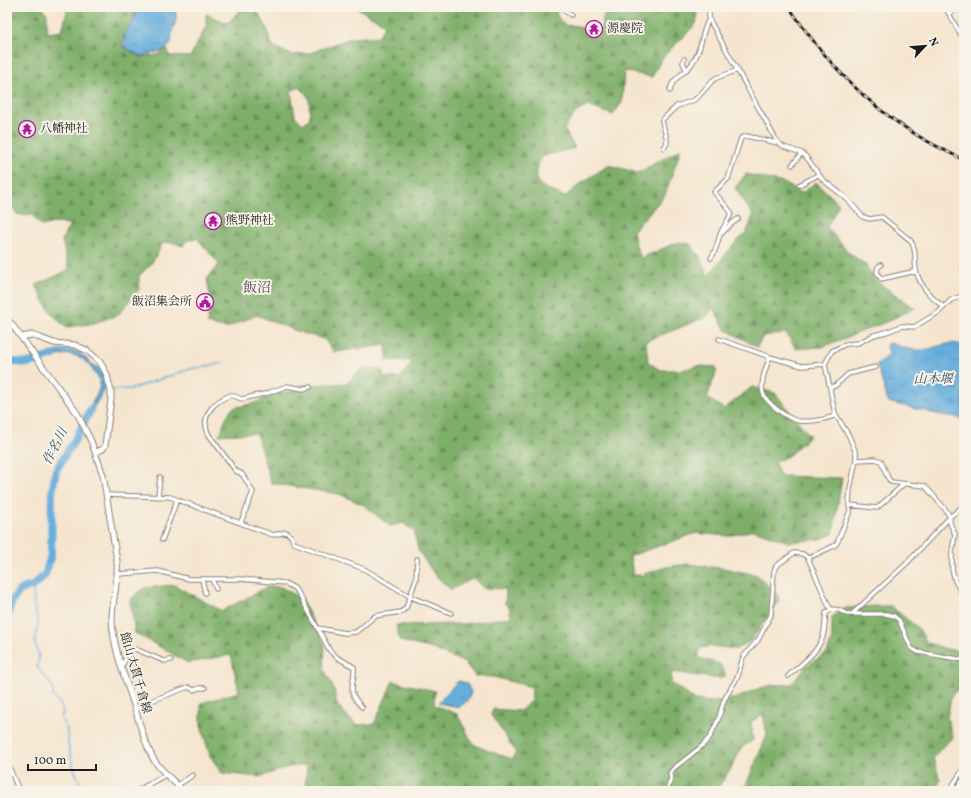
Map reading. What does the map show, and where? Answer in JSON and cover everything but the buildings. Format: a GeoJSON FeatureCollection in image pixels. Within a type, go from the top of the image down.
{"type":"FeatureCollection","features":[{"type":"Feature","properties":{"kind":"main road","name":"館山大貫千倉線"},"geometry":{"type":"LineString","coordinates":[[7,318],[42,364],[79,417],[96,452],[101,468],[106,495],[115,546],[118,574],[112,619],[115,644],[121,667],[149,751],[157,764],[183,791]]}},
{"type":"Feature","properties":{"kind":"main road"},"geometry":{"type":"LineString","coordinates":[[22,337],[32,335],[46,341],[75,345],[86,350],[100,362],[108,378],[111,390],[111,399],[105,445],[103,449],[96,452]]}},
{"type":"Feature","properties":{"kind":"street"},"geometry":{"type":"LineString","coordinates":[[560,7],[571,15]]}},
{"type":"Feature","properties":{"kind":"street"},"geometry":{"type":"LineString","coordinates":[[670,91],[670,87],[674,80],[686,69],[699,52],[705,27],[709,19],[709,7]]}},
{"type":"Feature","properties":{"kind":"street"},"geometry":{"type":"LineString","coordinates":[[945,7],[964,40]]}},
{"type":"Feature","properties":{"kind":"street"},"geometry":{"type":"LineString","coordinates":[[948,14],[960,7]]}},
{"type":"Feature","properties":{"kind":"street"},"geometry":{"type":"LineString","coordinates":[[709,19],[778,143]]}},
{"type":"Feature","properties":{"kind":"street"},"geometry":{"type":"LineString","coordinates":[[684,59],[683,63],[686,69]]}},
{"type":"Feature","properties":{"kind":"street"},"geometry":{"type":"LineString","coordinates":[[664,148],[668,143],[667,135],[662,126],[662,120],[677,106],[698,97],[716,78],[738,70]]}},
{"type":"Feature","properties":{"kind":"street"},"geometry":{"type":"LineString","coordinates":[[711,258],[716,251],[722,230],[731,216],[731,212],[714,192],[728,179],[741,138],[746,136],[778,143],[802,154],[809,161],[818,175],[846,198],[863,217],[870,219],[882,217],[910,240],[913,243],[916,253],[916,271],[922,284],[935,301],[944,307]]}},
{"type":"Feature","properties":{"kind":"street"},"geometry":{"type":"LineString","coordinates":[[792,165],[802,154]]}},
{"type":"Feature","properties":{"kind":"street"},"geometry":{"type":"LineString","coordinates":[[799,185],[818,175]]}},
{"type":"Feature","properties":{"kind":"street"},"geometry":{"type":"LineString","coordinates":[[720,236],[738,219]]}},
{"type":"Feature","properties":{"kind":"street"},"geometry":{"type":"LineString","coordinates":[[881,265],[878,267],[877,272],[881,279],[916,271]]}},
{"type":"Feature","properties":{"kind":"street"},"geometry":{"type":"LineString","coordinates":[[808,558],[834,546],[837,543],[850,511],[850,489],[856,460],[856,453],[850,436],[836,416],[825,364],[832,351],[846,344],[858,343],[874,335],[902,326],[914,328],[939,312],[951,300],[964,295]]}},
{"type":"Feature","properties":{"kind":"street"},"geometry":{"type":"LineString","coordinates":[[719,339],[770,357],[802,366],[825,364]]}},
{"type":"Feature","properties":{"kind":"street"},"geometry":{"type":"LineString","coordinates":[[770,357],[763,380],[763,393],[773,407],[797,421],[827,419],[836,416]]}},
{"type":"Feature","properties":{"kind":"street"},"geometry":{"type":"LineString","coordinates":[[830,387],[835,386],[848,374],[876,367]]}},
{"type":"Feature","properties":{"kind":"street"},"geometry":{"type":"LineString","coordinates":[[241,522],[253,492],[242,474],[236,470],[209,435],[206,429],[207,414],[209,410],[220,400],[231,395],[242,399],[268,393],[287,386],[300,389],[310,387]]}},
{"type":"Feature","properties":{"kind":"street"},"geometry":{"type":"LineString","coordinates":[[856,460],[875,459],[881,461],[889,481],[925,486],[945,509],[950,516],[950,523],[955,534],[952,552],[952,568],[955,581],[964,595]]}},
{"type":"Feature","properties":{"kind":"street"},"geometry":{"type":"LineString","coordinates":[[158,496],[160,477]]}},
{"type":"Feature","properties":{"kind":"street"},"geometry":{"type":"LineString","coordinates":[[849,506],[877,508],[904,484]]}},
{"type":"Feature","properties":{"kind":"street"},"geometry":{"type":"LineString","coordinates":[[106,495],[170,497],[273,534],[286,532],[291,536],[294,543],[364,569],[411,597],[451,613]]}},
{"type":"Feature","properties":{"kind":"street"},"geometry":{"type":"LineString","coordinates":[[162,540],[177,500]]}},
{"type":"Feature","properties":{"kind":"street"},"geometry":{"type":"LineString","coordinates":[[852,613],[906,564],[950,516],[964,505]]}},
{"type":"Feature","properties":{"kind":"street"},"geometry":{"type":"LineString","coordinates":[[667,791],[671,778],[670,773],[673,769],[702,746],[710,737],[718,720],[724,700],[738,676],[743,657],[761,636],[771,616],[774,571],[776,566],[794,553],[803,554],[808,558],[830,609]]}},
{"type":"Feature","properties":{"kind":"street"},"geometry":{"type":"LineString","coordinates":[[318,628],[345,633],[356,632],[375,616],[401,612],[406,608],[411,597],[416,579],[417,559]]}},
{"type":"Feature","properties":{"kind":"street"},"geometry":{"type":"LineString","coordinates":[[118,574],[158,571],[189,579],[240,578],[285,583],[294,588],[299,594],[332,653],[354,667],[351,691],[353,697],[362,707]]}},
{"type":"Feature","properties":{"kind":"street"},"geometry":{"type":"LineString","coordinates":[[202,579],[205,593]]}},
{"type":"Feature","properties":{"kind":"street"},"geometry":{"type":"LineString","coordinates":[[212,579],[216,589]]}},
{"type":"Feature","properties":{"kind":"street"},"geometry":{"type":"LineString","coordinates":[[830,609],[839,610],[847,614],[886,614],[894,616],[899,620],[911,648],[918,652],[964,660]]}},
{"type":"Feature","properties":{"kind":"street"},"geometry":{"type":"LineString","coordinates":[[788,676],[817,649],[824,632],[826,613],[830,609]]}},
{"type":"Feature","properties":{"kind":"street"},"geometry":{"type":"LineString","coordinates":[[121,667],[131,650],[135,649],[164,661],[171,660]]}},
{"type":"Feature","properties":{"kind":"street"},"geometry":{"type":"LineString","coordinates":[[135,707],[188,687],[194,690],[205,688]]}},
{"type":"Feature","properties":{"kind":"street"},"geometry":{"type":"LineString","coordinates":[[7,762],[20,791]]}},
{"type":"Feature","properties":{"kind":"street"},"geometry":{"type":"LineString","coordinates":[[949,791],[964,768]]}},
{"type":"Feature","properties":{"kind":"street"},"geometry":{"type":"LineString","coordinates":[[137,791],[167,774]]}},
{"type":"Feature","properties":{"kind":"street"},"geometry":{"type":"LineString","coordinates":[[178,785],[193,775]]}},
{"type":"Feature","properties":{"kind":"street"},"geometry":{"type":"LineString","coordinates":[[956,791],[964,778]]}},
{"type":"Feature","properties":{"kind":"green space"},"geometry":{"type":"Polygon","coordinates":[[[7,7],[42,7],[47,14],[47,33],[62,31],[68,7],[136,7],[133,20],[124,33],[122,46],[140,57],[158,55],[165,49],[168,50],[169,56],[190,57],[206,26],[206,14],[228,23],[240,10],[256,9],[267,28],[272,46],[292,55],[310,53],[351,38],[379,36],[385,24],[355,7],[557,7],[556,13],[560,21],[567,26],[579,27],[595,36],[601,27],[606,7],[699,7],[696,24],[662,58],[652,77],[624,71],[622,102],[613,115],[588,106],[575,113],[564,129],[575,148],[541,157],[538,167],[537,180],[544,187],[565,197],[580,184],[609,165],[638,173],[681,149],[665,195],[633,231],[635,243],[641,258],[678,242],[690,244],[699,255],[706,272],[709,275],[734,244],[747,232],[753,215],[735,188],[746,174],[784,183],[802,193],[816,182],[839,204],[827,227],[849,253],[866,265],[877,282],[915,308],[886,322],[822,347],[796,349],[786,333],[763,336],[757,347],[725,329],[713,308],[706,317],[646,341],[648,362],[660,370],[682,370],[698,366],[716,367],[716,373],[707,398],[724,409],[752,387],[775,393],[810,436],[788,456],[775,462],[780,476],[842,478],[833,534],[821,539],[788,542],[754,530],[728,536],[696,533],[630,556],[633,575],[641,575],[666,567],[688,564],[728,569],[757,575],[778,595],[779,602],[750,641],[736,649],[710,646],[699,649],[699,658],[720,664],[726,676],[720,679],[672,672],[671,683],[695,700],[713,702],[737,698],[760,688],[772,685],[792,684],[806,666],[827,653],[832,639],[832,617],[845,608],[891,606],[920,630],[926,642],[964,653],[964,685],[952,694],[947,717],[953,738],[944,745],[933,758],[940,780],[938,786],[930,790],[917,787],[917,791],[741,791],[746,785],[767,735],[763,714],[751,722],[753,740],[742,747],[732,767],[717,789],[718,791],[401,791],[399,789],[392,791],[353,791],[352,786],[337,788],[335,791],[305,791],[307,765],[289,767],[259,777],[222,773],[210,756],[201,725],[201,703],[239,692],[231,655],[188,663],[135,633],[130,600],[143,588],[174,585],[222,611],[267,587],[281,587],[301,598],[325,645],[324,669],[334,689],[337,705],[356,725],[374,724],[393,681],[435,691],[434,705],[457,714],[473,744],[512,759],[516,752],[491,715],[493,709],[520,711],[531,700],[532,687],[493,677],[475,676],[465,663],[433,649],[400,641],[396,625],[463,624],[511,617],[509,607],[505,604],[506,589],[483,588],[473,578],[451,590],[435,575],[418,550],[414,531],[403,523],[390,526],[364,505],[339,494],[271,483],[256,433],[218,435],[221,432],[226,417],[233,408],[255,403],[282,391],[292,392],[303,384],[347,383],[362,368],[383,370],[384,378],[400,378],[413,361],[387,360],[386,345],[334,352],[324,339],[299,332],[257,315],[227,328],[218,327],[207,323],[211,302],[207,279],[219,264],[197,238],[186,241],[183,246],[172,242],[163,243],[151,264],[139,276],[139,289],[118,315],[91,324],[65,327],[48,309],[36,285],[69,270],[62,240],[70,224],[53,223],[42,226],[32,215],[27,216],[17,214],[7,199],[7,7]],[[300,87],[291,91],[295,116],[303,124],[310,118],[309,98],[300,87]]]}},
{"type":"Feature","properties":{"kind":"water"},"geometry":{"type":"Polygon","coordinates":[[[137,7],[174,7],[176,20],[172,32],[171,43],[168,47],[140,56],[124,46],[125,34],[134,21],[137,7]]]}},
{"type":"Feature","properties":{"kind":"water","name":"山本堰"},"geometry":{"type":"Polygon","coordinates":[[[890,343],[915,350],[924,350],[954,343],[964,346],[964,420],[888,402],[877,364],[890,354],[886,345],[890,343]]]}},
{"type":"Feature","properties":{"kind":"water"},"geometry":{"type":"Polygon","coordinates":[[[61,350],[79,353],[94,366],[99,368],[102,373],[105,389],[91,412],[87,422],[83,416],[96,396],[100,387],[100,381],[89,365],[78,356],[65,355],[44,361],[41,357],[61,350]]]}},
{"type":"Feature","properties":{"kind":"water"},"geometry":{"type":"Polygon","coordinates":[[[460,681],[467,684],[471,692],[468,700],[460,707],[438,703],[457,682],[460,681]]]}},
{"type":"Feature","properties":{"kind":"waterway","name":"作名川"},"geometry":{"type":"LineString","coordinates":[[7,362],[27,363],[53,355]]}},
{"type":"Feature","properties":{"kind":"waterway"},"geometry":{"type":"LineString","coordinates":[[113,390],[131,389],[190,369],[223,363]]}},
{"type":"Feature","properties":{"kind":"waterway","name":"作名川"},"geometry":{"type":"LineString","coordinates":[[7,619],[11,603],[19,591],[33,586],[45,575],[51,555],[52,493],[56,470],[76,438],[90,411]]}},
{"type":"Feature","properties":{"kind":"waterway"},"geometry":{"type":"LineString","coordinates":[[33,586],[34,606],[38,621],[35,643],[39,656],[37,667],[53,687],[53,696],[60,704],[63,712],[61,718],[67,730],[68,744],[74,769],[83,791]]}},
{"type":"Feature","properties":{"kind":"railway"},"geometry":{"type":"LineString","coordinates":[[789,7],[815,44],[845,78],[878,108],[896,122],[933,145],[964,160]]}},
{"type":"Feature","properties":{"kind":"place","name":"源慶院"},"geometry":{"type":"Point","coordinates":[594,29]}},
{"type":"Feature","properties":{"kind":"place","name":"八幡神社"},"geometry":{"type":"Point","coordinates":[27,129]}},
{"type":"Feature","properties":{"kind":"place","name":"熊野神社"},"geometry":{"type":"Point","coordinates":[213,221]}},
{"type":"Feature","properties":{"kind":"place","name":"飯沼集会所"},"geometry":{"type":"Point","coordinates":[205,302]}},
{"type":"Feature","properties":{"kind":"district","name":"飯沼"},"geometry":{"type":"Point","coordinates":[257,288]}}]}
